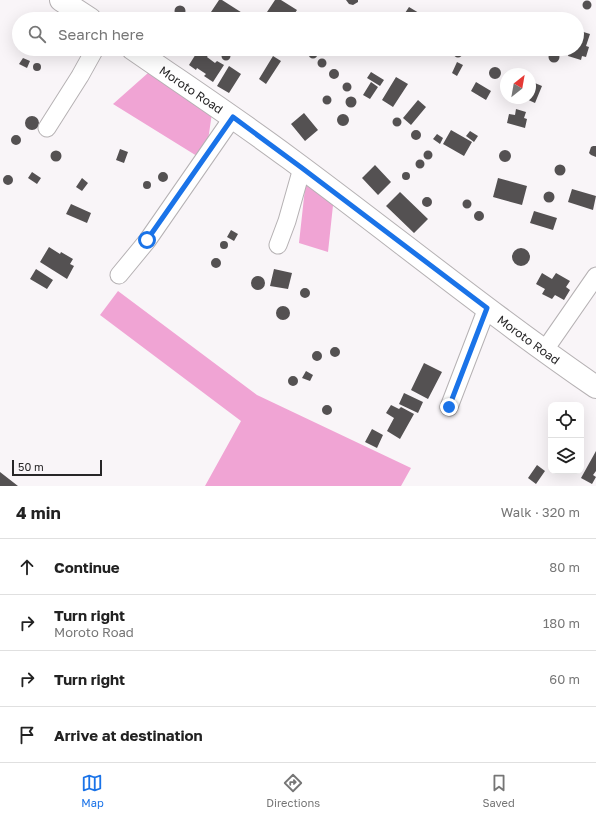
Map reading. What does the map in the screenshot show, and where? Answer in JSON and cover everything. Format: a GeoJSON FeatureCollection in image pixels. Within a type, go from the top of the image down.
{"type":"FeatureCollection","features":[{"type":"Feature","properties":{"kind":"main road"},"geometry":{"type":"LineString","coordinates":[[62,0],[80,12]]}},
{"type":"Feature","properties":{"kind":"main road","name":"Moroto Road"},"geometry":{"type":"LineString","coordinates":[[143,56],[233,117],[544,351],[596,387]]}},
{"type":"Feature","properties":{"kind":"street"},"geometry":{"type":"LineString","coordinates":[[47,128],[91,56]]}},
{"type":"Feature","properties":{"kind":"street"},"geometry":{"type":"LineString","coordinates":[[119,275],[147,240],[233,117]]}},
{"type":"Feature","properties":{"kind":"street"},"geometry":{"type":"LineString","coordinates":[[278,245],[287,221],[302,168]]}},
{"type":"Feature","properties":{"kind":"street"},"geometry":{"type":"LineString","coordinates":[[544,351],[596,276]]}},
{"type":"Feature","properties":{"kind":"street"},"geometry":{"type":"LineString","coordinates":[[449,407],[487,308]]}},
{"type":"Feature","properties":{"kind":"shaded area"},"geometry":{"type":"Polygon","coordinates":[[[148,73],[212,113],[205,161],[113,104],[148,73]]]}},
{"type":"Feature","properties":{"kind":"shaded area"},"geometry":{"type":"Polygon","coordinates":[[[306,179],[334,196],[328,252],[299,243],[306,179]]]}},
{"type":"Feature","properties":{"kind":"shaded area"},"geometry":{"type":"Polygon","coordinates":[[[118,291],[257,395],[411,468],[401,486],[205,486],[241,421],[100,315],[118,291]]]}},
{"type":"Feature","properties":{"kind":"building"},"geometry":{"type":"Polygon","coordinates":[[[219,0],[222,0],[241,12],[211,12],[219,0]]]}},
{"type":"Feature","properties":{"kind":"building"},"geometry":{"type":"Polygon","coordinates":[[[275,0],[281,0],[297,10],[296,12],[267,12],[275,0]]]}},
{"type":"Feature","properties":{"kind":"building"},"geometry":{"type":"Polygon","coordinates":[[[346,0],[358,0],[358,2],[353,5],[349,4],[346,0]]]}},
{"type":"Feature","properties":{"kind":"building"},"geometry":{"type":"Polygon","coordinates":[[[585,1],[589,1],[591,5],[589,9],[585,9],[583,7],[583,3],[585,1]]]}},
{"type":"Feature","properties":{"kind":"building"},"geometry":{"type":"Polygon","coordinates":[[[180,5],[185,9],[186,12],[174,11],[176,7],[180,5]]]}},
{"type":"Feature","properties":{"kind":"building"},"geometry":{"type":"Polygon","coordinates":[[[409,7],[417,12],[406,12],[409,7]]]}},
{"type":"Feature","properties":{"kind":"building"},"geometry":{"type":"Polygon","coordinates":[[[584,32],[590,34],[586,46],[589,47],[586,57],[582,56],[584,56],[584,32]]]}},
{"type":"Feature","properties":{"kind":"building"},"geometry":{"type":"Polygon","coordinates":[[[195,56],[208,56],[215,63],[217,61],[224,65],[213,82],[204,76],[206,74],[189,65],[195,56]]]}},
{"type":"Feature","properties":{"kind":"building"},"geometry":{"type":"Polygon","coordinates":[[[221,56],[231,56],[226,61],[221,56]]]}},
{"type":"Feature","properties":{"kind":"building"},"geometry":{"type":"Polygon","coordinates":[[[273,56],[281,61],[266,84],[259,79],[273,56]]]}},
{"type":"Feature","properties":{"kind":"building"},"geometry":{"type":"Polygon","coordinates":[[[309,56],[317,56],[313,59],[309,56]]]}},
{"type":"Feature","properties":{"kind":"building"},"geometry":{"type":"Polygon","coordinates":[[[549,56],[559,56],[558,61],[556,62],[552,62],[549,59],[549,56]]]}},
{"type":"Feature","properties":{"kind":"building"},"geometry":{"type":"Polygon","coordinates":[[[568,56],[582,56],[581,60],[568,56]]]}},
{"type":"Feature","properties":{"kind":"building"},"geometry":{"type":"Polygon","coordinates":[[[23,58],[30,61],[27,68],[19,64],[23,58]]]}},
{"type":"Feature","properties":{"kind":"building"},"geometry":{"type":"Polygon","coordinates":[[[322,58],[327,63],[322,68],[317,63],[322,58]]]}},
{"type":"Feature","properties":{"kind":"building"},"geometry":{"type":"Polygon","coordinates":[[[457,62],[463,65],[457,76],[452,73],[457,62]]]}},
{"type":"Feature","properties":{"kind":"building"},"geometry":{"type":"Polygon","coordinates":[[[35,63],[39,63],[41,67],[39,71],[35,71],[33,69],[33,65],[35,63]]]}},
{"type":"Feature","properties":{"kind":"building"},"geometry":{"type":"Polygon","coordinates":[[[229,66],[241,74],[229,93],[217,86],[229,66]]]}},
{"type":"Feature","properties":{"kind":"building"},"geometry":{"type":"Polygon","coordinates":[[[493,67],[497,67],[499,69],[500,76],[497,79],[493,79],[489,75],[489,71],[493,67]]]}},
{"type":"Feature","properties":{"kind":"building"},"geometry":{"type":"Polygon","coordinates":[[[334,69],[339,74],[334,79],[329,74],[334,69]]]}},
{"type":"Feature","properties":{"kind":"building"},"geometry":{"type":"Polygon","coordinates":[[[371,72],[384,80],[380,86],[367,78],[371,72]]]}},
{"type":"Feature","properties":{"kind":"building"},"geometry":{"type":"Polygon","coordinates":[[[396,77],[408,84],[393,107],[382,100],[396,77]]]}},
{"type":"Feature","properties":{"kind":"building"},"geometry":{"type":"Polygon","coordinates":[[[347,82],[352,87],[347,92],[342,87],[347,82]]]}},
{"type":"Feature","properties":{"kind":"building"},"geometry":{"type":"Polygon","coordinates":[[[371,82],[378,87],[370,99],[363,95],[371,82]]]}},
{"type":"Feature","properties":{"kind":"building"},"geometry":{"type":"Polygon","coordinates":[[[476,82],[491,91],[486,100],[471,91],[476,82]]]}},
{"type":"Feature","properties":{"kind":"building"},"geometry":{"type":"Polygon","coordinates":[[[536,84],[542,86],[536,101],[536,84]]]}},
{"type":"Feature","properties":{"kind":"building"},"geometry":{"type":"Polygon","coordinates":[[[327,95],[332,100],[327,105],[322,100],[327,95]]]}},
{"type":"Feature","properties":{"kind":"building"},"geometry":{"type":"Polygon","coordinates":[[[349,97],[353,97],[355,98],[355,106],[349,107],[346,104],[346,100],[349,97]]]}},
{"type":"Feature","properties":{"kind":"building"},"geometry":{"type":"Polygon","coordinates":[[[418,100],[426,107],[411,125],[403,118],[418,100]]]}},
{"type":"Feature","properties":{"kind":"building"},"geometry":{"type":"Polygon","coordinates":[[[516,109],[526,112],[524,118],[527,119],[525,128],[507,123],[509,114],[515,115],[516,109]]]}},
{"type":"Feature","properties":{"kind":"building"},"geometry":{"type":"Polygon","coordinates":[[[304,113],[318,130],[305,141],[291,124],[304,113]]]}},
{"type":"Feature","properties":{"kind":"building"},"geometry":{"type":"Polygon","coordinates":[[[343,114],[347,116],[349,120],[347,124],[343,126],[339,124],[337,120],[339,116],[343,114]]]}},
{"type":"Feature","properties":{"kind":"building"},"geometry":{"type":"Polygon","coordinates":[[[32,116],[37,118],[39,123],[37,128],[32,130],[27,128],[25,123],[27,118],[32,116]]]}},
{"type":"Feature","properties":{"kind":"building"},"geometry":{"type":"Polygon","coordinates":[[[397,117],[402,122],[397,127],[392,122],[397,117]]]}},
{"type":"Feature","properties":{"kind":"building"},"geometry":{"type":"Polygon","coordinates":[[[414,130],[418,130],[420,131],[420,139],[414,140],[411,137],[411,133],[414,130]]]}},
{"type":"Feature","properties":{"kind":"building"},"geometry":{"type":"Polygon","coordinates":[[[451,130],[472,142],[464,156],[443,144],[451,130]]]}},
{"type":"Feature","properties":{"kind":"building"},"geometry":{"type":"Polygon","coordinates":[[[470,131],[478,136],[474,142],[466,136],[470,131]]]}},
{"type":"Feature","properties":{"kind":"building"},"geometry":{"type":"Polygon","coordinates":[[[437,134],[443,138],[440,144],[433,139],[437,134]]]}},
{"type":"Feature","properties":{"kind":"building"},"geometry":{"type":"Polygon","coordinates":[[[14,135],[18,135],[21,140],[18,145],[14,145],[11,142],[11,138],[14,135]]]}},
{"type":"Feature","properties":{"kind":"building"},"geometry":{"type":"Polygon","coordinates":[[[596,146],[596,157],[589,153],[591,147],[596,146]]]}},
{"type":"Feature","properties":{"kind":"building"},"geometry":{"type":"Polygon","coordinates":[[[120,149],[128,152],[124,163],[116,160],[120,149]]]}},
{"type":"Feature","properties":{"kind":"building"},"geometry":{"type":"Polygon","coordinates":[[[56,150],[60,152],[62,156],[60,160],[56,162],[52,160],[50,156],[52,152],[56,150]]]}},
{"type":"Feature","properties":{"kind":"building"},"geometry":{"type":"Polygon","coordinates":[[[428,150],[433,155],[428,160],[423,155],[428,150]]]}},
{"type":"Feature","properties":{"kind":"building"},"geometry":{"type":"Polygon","coordinates":[[[505,150],[509,152],[511,156],[509,160],[505,162],[501,160],[499,156],[501,152],[505,150]]]}},
{"type":"Feature","properties":{"kind":"building"},"geometry":{"type":"Polygon","coordinates":[[[418,160],[422,160],[424,164],[422,168],[418,168],[416,166],[416,162],[418,160]]]}},
{"type":"Feature","properties":{"kind":"building"},"geometry":{"type":"Polygon","coordinates":[[[375,165],[391,182],[378,195],[362,178],[375,165]]]}},
{"type":"Feature","properties":{"kind":"building"},"geometry":{"type":"Polygon","coordinates":[[[558,165],[562,165],[564,166],[564,174],[558,175],[555,172],[555,168],[558,165]]]}},
{"type":"Feature","properties":{"kind":"building"},"geometry":{"type":"Polygon","coordinates":[[[32,172],[41,178],[37,184],[28,178],[32,172]]]}},
{"type":"Feature","properties":{"kind":"building"},"geometry":{"type":"Polygon","coordinates":[[[161,172],[165,172],[167,173],[167,181],[161,182],[158,179],[158,175],[161,172]]]}},
{"type":"Feature","properties":{"kind":"building"},"geometry":{"type":"Polygon","coordinates":[[[404,172],[408,172],[410,176],[408,180],[404,180],[402,178],[402,174],[404,172]]]}},
{"type":"Feature","properties":{"kind":"building"},"geometry":{"type":"Polygon","coordinates":[[[8,175],[13,180],[8,185],[3,180],[8,175]]]}},
{"type":"Feature","properties":{"kind":"building"},"geometry":{"type":"Polygon","coordinates":[[[82,178],[88,183],[82,191],[76,187],[82,178]]]}},
{"type":"Feature","properties":{"kind":"building"},"geometry":{"type":"Polygon","coordinates":[[[498,178],[527,186],[522,205],[493,197],[498,178]]]}},
{"type":"Feature","properties":{"kind":"building"},"geometry":{"type":"Polygon","coordinates":[[[145,181],[149,181],[151,185],[149,189],[145,189],[143,187],[143,183],[145,181]]]}},
{"type":"Feature","properties":{"kind":"building"},"geometry":{"type":"Polygon","coordinates":[[[572,189],[596,196],[593,210],[568,202],[572,189]]]}},
{"type":"Feature","properties":{"kind":"building"},"geometry":{"type":"Polygon","coordinates":[[[400,192],[428,219],[414,233],[386,206],[400,192]]]}},
{"type":"Feature","properties":{"kind":"building"},"geometry":{"type":"Polygon","coordinates":[[[547,192],[551,192],[553,193],[553,201],[547,202],[544,199],[544,195],[547,192]]]}},
{"type":"Feature","properties":{"kind":"building"},"geometry":{"type":"Polygon","coordinates":[[[425,197],[429,197],[431,198],[431,206],[425,207],[422,204],[422,200],[425,197]]]}},
{"type":"Feature","properties":{"kind":"building"},"geometry":{"type":"Polygon","coordinates":[[[467,199],[472,204],[467,209],[462,204],[467,199]]]}},
{"type":"Feature","properties":{"kind":"building"},"geometry":{"type":"Polygon","coordinates":[[[71,204],[91,213],[87,223],[66,214],[71,204]]]}},
{"type":"Feature","properties":{"kind":"building"},"geometry":{"type":"Polygon","coordinates":[[[479,211],[484,216],[479,221],[474,216],[479,211]]]}},
{"type":"Feature","properties":{"kind":"building"},"geometry":{"type":"Polygon","coordinates":[[[534,211],[557,218],[553,230],[530,223],[534,211]]]}},
{"type":"Feature","properties":{"kind":"building"},"geometry":{"type":"Polygon","coordinates":[[[231,230],[238,234],[234,241],[227,237],[231,230]]]}},
{"type":"Feature","properties":{"kind":"building"},"geometry":{"type":"Polygon","coordinates":[[[222,241],[226,241],[228,245],[226,249],[222,249],[220,247],[220,243],[222,241]]]}},
{"type":"Feature","properties":{"kind":"building"},"geometry":{"type":"Polygon","coordinates":[[[49,247],[60,254],[61,252],[73,259],[70,264],[74,266],[67,279],[40,262],[49,247]]]}},
{"type":"Feature","properties":{"kind":"building"},"geometry":{"type":"Polygon","coordinates":[[[521,248],[527,251],[530,257],[527,263],[521,266],[515,263],[512,257],[515,251],[521,248]]]}},
{"type":"Feature","properties":{"kind":"building"},"geometry":{"type":"Polygon","coordinates":[[[216,258],[221,263],[216,268],[211,263],[216,258]]]}},
{"type":"Feature","properties":{"kind":"building"},"geometry":{"type":"Polygon","coordinates":[[[36,269],[53,280],[47,289],[30,279],[36,269]]]}},
{"type":"Feature","properties":{"kind":"building"},"geometry":{"type":"Polygon","coordinates":[[[274,269],[292,273],[288,289],[270,286],[274,269]]]}},
{"type":"Feature","properties":{"kind":"building"},"geometry":{"type":"Polygon","coordinates":[[[542,273],[552,279],[556,273],[570,281],[566,287],[570,290],[564,300],[555,295],[552,299],[542,294],[545,289],[536,284],[542,273]]]}},
{"type":"Feature","properties":{"kind":"building"},"geometry":{"type":"Polygon","coordinates":[[[255,276],[261,276],[265,280],[265,286],[261,290],[255,290],[251,286],[251,280],[255,276]]]}},
{"type":"Feature","properties":{"kind":"building"},"geometry":{"type":"Polygon","coordinates":[[[303,288],[307,288],[310,293],[307,298],[303,298],[300,295],[300,291],[303,288]]]}},
{"type":"Feature","properties":{"kind":"building"},"geometry":{"type":"Polygon","coordinates":[[[283,306],[288,308],[290,313],[288,318],[283,320],[278,318],[276,313],[278,308],[283,306]]]}},
{"type":"Feature","properties":{"kind":"building"},"geometry":{"type":"Polygon","coordinates":[[[333,347],[337,347],[339,348],[339,356],[333,357],[330,354],[330,350],[333,347]]]}},
{"type":"Feature","properties":{"kind":"building"},"geometry":{"type":"Polygon","coordinates":[[[317,351],[322,356],[317,361],[312,356],[317,351]]]}},
{"type":"Feature","properties":{"kind":"building"},"geometry":{"type":"Polygon","coordinates":[[[424,363],[442,372],[428,399],[411,390],[424,363]]]}},
{"type":"Feature","properties":{"kind":"building"},"geometry":{"type":"Polygon","coordinates":[[[306,371],[313,375],[310,381],[302,378],[306,371]]]}},
{"type":"Feature","properties":{"kind":"building"},"geometry":{"type":"Polygon","coordinates":[[[291,376],[295,376],[298,381],[295,386],[291,386],[288,383],[288,379],[291,376]]]}},
{"type":"Feature","properties":{"kind":"building"},"geometry":{"type":"Polygon","coordinates":[[[404,393],[423,402],[418,413],[399,404],[404,393]]]}},
{"type":"Feature","properties":{"kind":"building"},"geometry":{"type":"Polygon","coordinates":[[[325,405],[329,405],[332,410],[329,415],[325,415],[322,412],[322,408],[325,405]]]}},
{"type":"Feature","properties":{"kind":"building"},"geometry":{"type":"Polygon","coordinates":[[[391,405],[399,409],[401,407],[414,414],[400,439],[387,431],[394,418],[386,413],[391,405]]]}},
{"type":"Feature","properties":{"kind":"building"},"geometry":{"type":"Polygon","coordinates":[[[372,429],[383,435],[377,448],[365,442],[372,429]]]}},
{"type":"Feature","properties":{"kind":"building"},"geometry":{"type":"Polygon","coordinates":[[[596,451],[596,471],[593,475],[596,477],[592,484],[581,478],[596,451]]]}},
{"type":"Feature","properties":{"kind":"building"},"geometry":{"type":"Polygon","coordinates":[[[537,465],[545,471],[536,484],[528,478],[537,465]]]}},
{"type":"Feature","properties":{"kind":"building"},"geometry":{"type":"Polygon","coordinates":[[[0,472],[18,486],[0,486],[0,472]]]}},
{"type":"Feature","properties":{"kind":"route"},"geometry":{"type":"LineString","coordinates":[[147,240],[233,117],[487,308],[449,407]]}}]}
